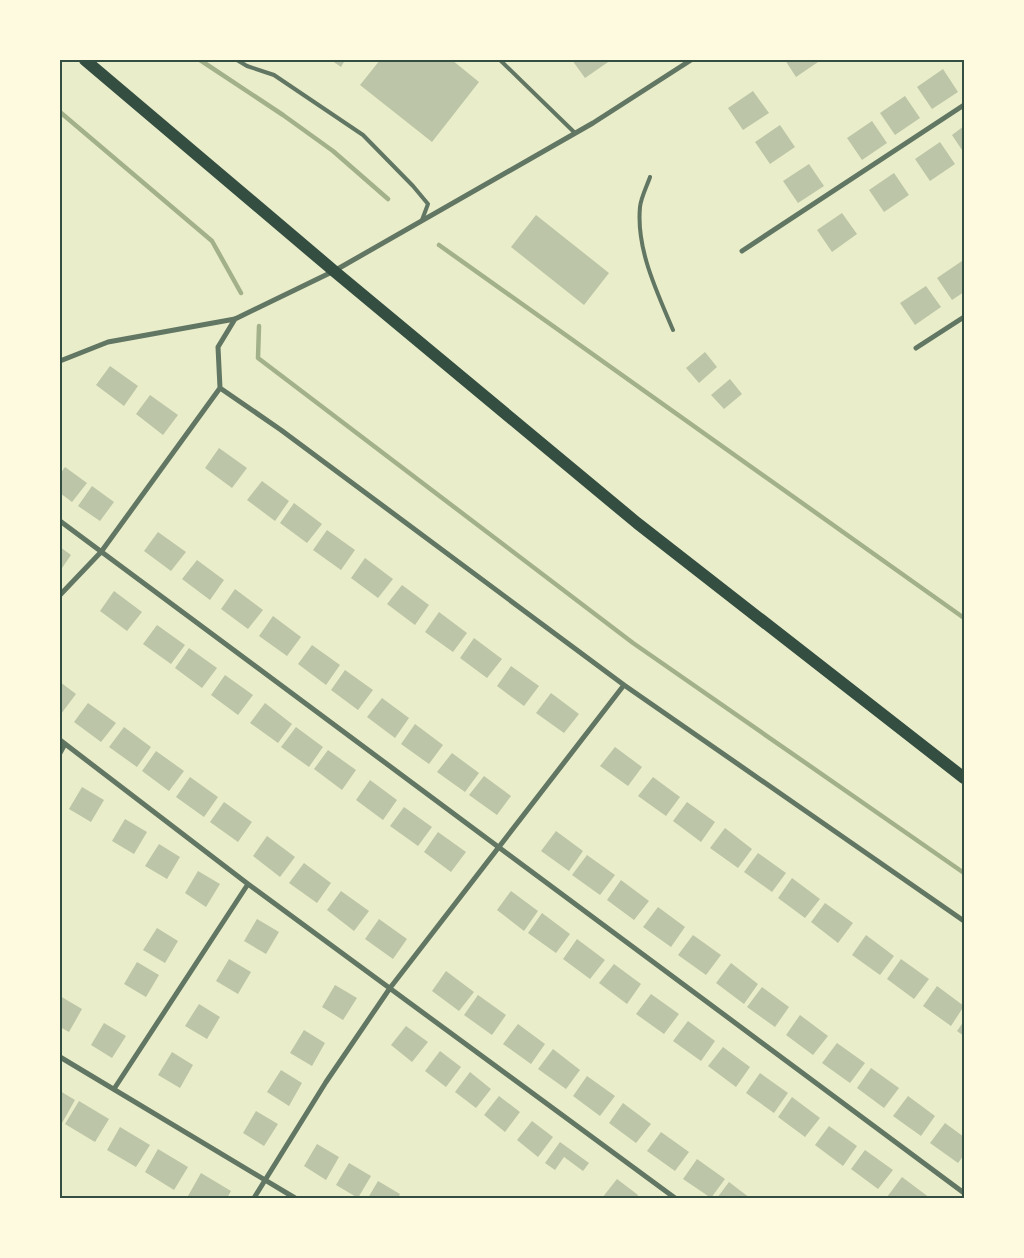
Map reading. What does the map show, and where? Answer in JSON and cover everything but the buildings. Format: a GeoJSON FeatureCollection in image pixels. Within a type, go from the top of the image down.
{"type":"FeatureCollection","features":[{"type":"Feature","properties":{"kind":"highway"},"geometry":{"type":"LineString","coordinates":[[85,60],[334,271],[637,523],[964,778]]}},
{"type":"Feature","properties":{"kind":"street"},"geometry":{"type":"LineString","coordinates":[[60,361],[108,342],[235,319],[334,271],[575,133],[691,60]]}},
{"type":"Feature","properties":{"kind":"street"},"geometry":{"type":"LineString","coordinates":[[742,252],[964,105]]}},
{"type":"Feature","properties":{"kind":"street"},"geometry":{"type":"LineString","coordinates":[[916,348],[964,317]]}},
{"type":"Feature","properties":{"kind":"street"},"geometry":{"type":"LineString","coordinates":[[60,595],[101,552],[220,388],[218,347],[235,319]]}},
{"type":"Feature","properties":{"kind":"street"},"geometry":{"type":"LineString","coordinates":[[220,388],[281,430],[624,685],[964,921]]}},
{"type":"Feature","properties":{"kind":"street"},"geometry":{"type":"LineString","coordinates":[[60,521],[964,1193],[960,1198]]}},
{"type":"Feature","properties":{"kind":"street"},"geometry":{"type":"LineString","coordinates":[[254,1198],[326,1082],[390,988],[624,685]]}},
{"type":"Feature","properties":{"kind":"street"},"geometry":{"type":"LineString","coordinates":[[60,740],[248,884],[675,1198]]}},
{"type":"Feature","properties":{"kind":"street"},"geometry":{"type":"LineString","coordinates":[[60,752],[65,744]]}},
{"type":"Feature","properties":{"kind":"street"},"geometry":{"type":"LineString","coordinates":[[114,1089],[248,884]]}},
{"type":"Feature","properties":{"kind":"street"},"geometry":{"type":"LineString","coordinates":[[60,1057],[295,1198]]}},
{"type":"Feature","properties":{"kind":"lane"},"geometry":{"type":"LineString","coordinates":[[237,60],[247,66],[274,75],[363,135],[428,204],[422,220]]}},
{"type":"Feature","properties":{"kind":"lane"},"geometry":{"type":"LineString","coordinates":[[500,60],[575,133]]}},
{"type":"Feature","properties":{"kind":"lane"},"geometry":{"type":"LineString","coordinates":[[650,177],[640,205],[641,239],[646,261],[673,330]]}},
{"type":"Feature","properties":{"kind":"waterway"},"geometry":{"type":"LineString","coordinates":[[200,60],[333,151],[388,199]]}},
{"type":"Feature","properties":{"kind":"waterway"},"geometry":{"type":"LineString","coordinates":[[60,112],[212,241],[241,293]]}},
{"type":"Feature","properties":{"kind":"waterway"},"geometry":{"type":"LineString","coordinates":[[439,245],[964,618]]}},
{"type":"Feature","properties":{"kind":"waterway"},"geometry":{"type":"LineString","coordinates":[[259,326],[258,358],[633,643],[964,873]]}}]}
